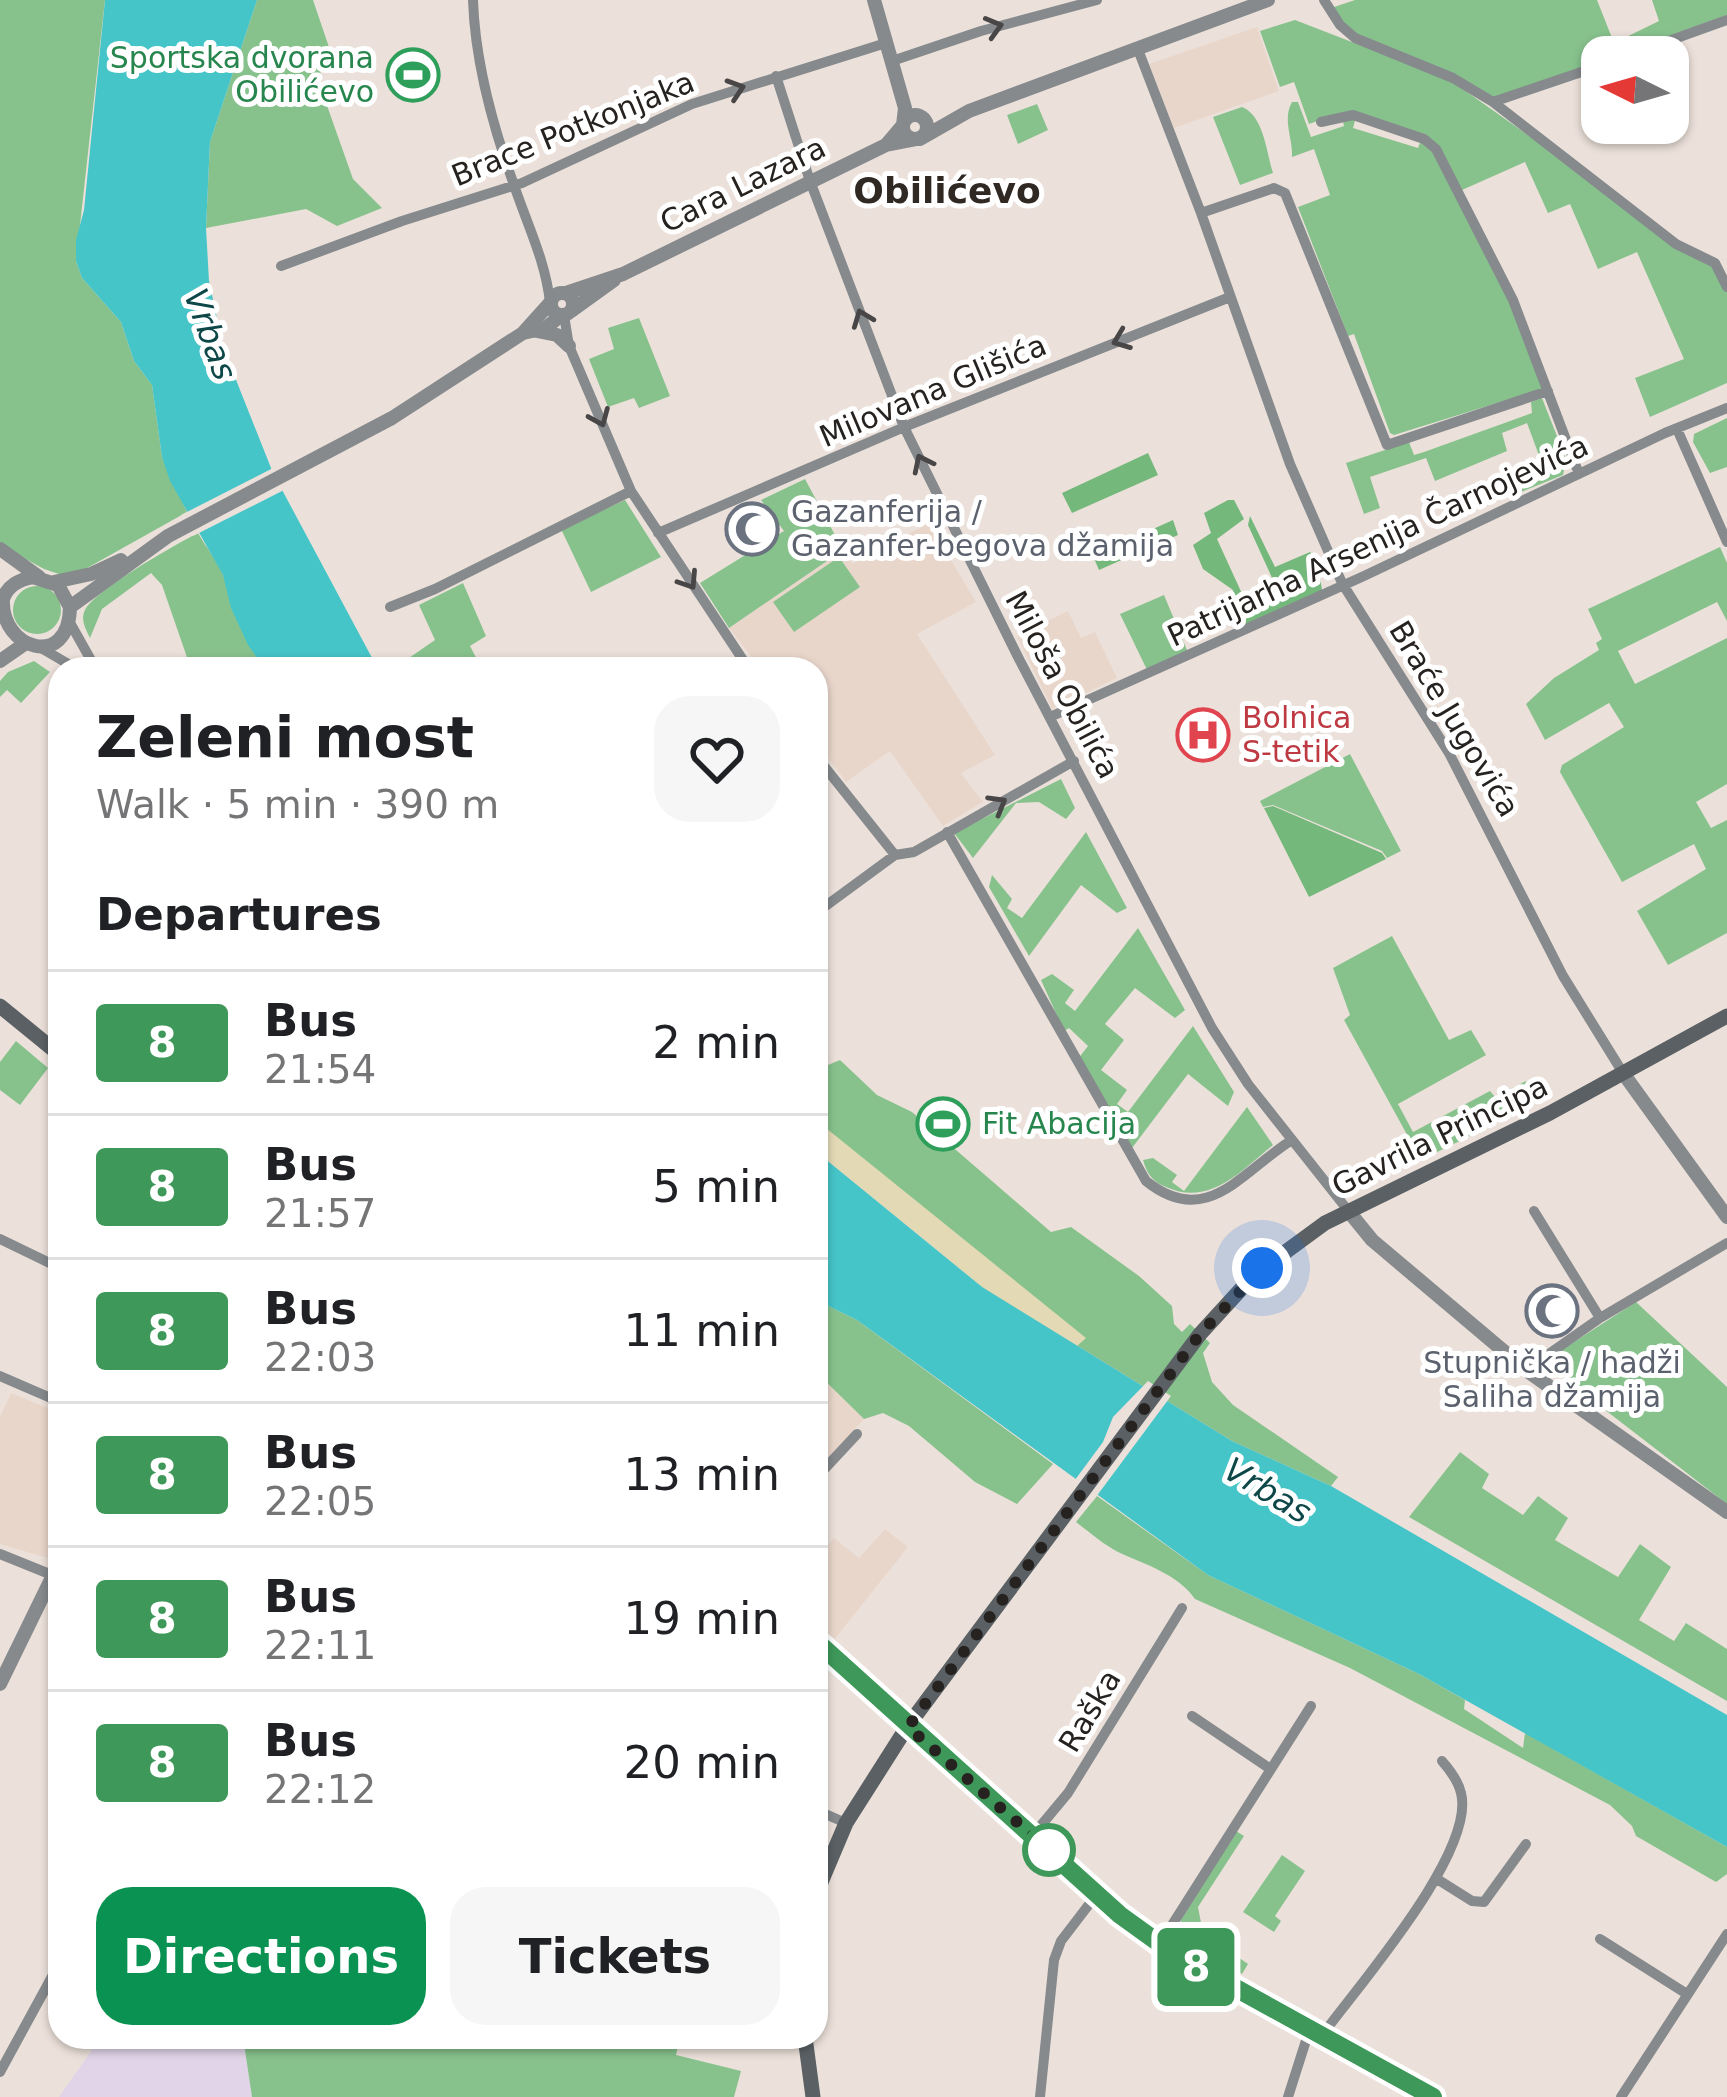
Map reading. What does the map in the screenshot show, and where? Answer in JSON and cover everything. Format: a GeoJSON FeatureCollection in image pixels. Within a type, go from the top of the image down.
{"type":"FeatureCollection","features":[{"type":"Feature","properties":{"kind":"main road"},"geometry":{"type":"LineString","coordinates":[[0,1006],[48,1044]]}},
{"type":"Feature","properties":{"kind":"main road","name":"Gavrila Principa"},"geometry":{"type":"LineString","coordinates":[[828,1866],[846,1823],[908,1727],[1200,1334],[1262,1268],[1325,1223],[1727,1016]]}},
{"type":"Feature","properties":{"kind":"main road"},"geometry":{"type":"LineString","coordinates":[[828,1652],[1096,1894],[1160,1944],[1433,2097]]}},
{"type":"Feature","properties":{"kind":"main road"},"geometry":{"type":"LineString","coordinates":[[807,2049],[813,2097]]}},
{"type":"Feature","properties":{"kind":"street"},"geometry":{"type":"LineString","coordinates":[[473,0],[482,64],[514,185],[562,305],[569,346],[632,491],[741,657]]}},
{"type":"Feature","properties":{"kind":"street"},"geometry":{"type":"LineString","coordinates":[[874,0],[902,91],[906,136],[918,139],[927,131],[902,91]]}},
{"type":"Feature","properties":{"kind":"street"},"geometry":{"type":"LineString","coordinates":[[892,61],[1097,0]]}},
{"type":"Feature","properties":{"kind":"street","name":"Cara Lazara"},"geometry":{"type":"LineString","coordinates":[[153,545],[392,418],[530,332],[562,305],[810,181],[886,145],[918,139],[969,111],[1248,3],[1268,0]]}},
{"type":"Feature","properties":{"kind":"street"},"geometry":{"type":"LineString","coordinates":[[1324,0],[1355,38],[1453,78],[1492,102],[1676,244],[1715,263],[1727,286]]}},
{"type":"Feature","properties":{"kind":"street"},"geometry":{"type":"LineString","coordinates":[[1682,36],[1727,20]]}},
{"type":"Feature","properties":{"kind":"street","name":"Brace Potkonjaka"},"geometry":{"type":"LineString","coordinates":[[281,266],[402,220],[514,185],[692,104],[886,43]]}},
{"type":"Feature","properties":{"kind":"street","name":"Braće Jugovića"},"geometry":{"type":"LineString","coordinates":[[1136,47],[1290,464],[1343,586],[1449,753],[1579,1005],[1727,1217]]}},
{"type":"Feature","properties":{"kind":"street"},"geometry":{"type":"LineString","coordinates":[[1492,102],[1581,72]]}},
{"type":"Feature","properties":{"kind":"street","name":"Miloša Obilića"},"geometry":{"type":"LineString","coordinates":[[776,76],[810,181],[904,427],[1050,717],[1212,1028],[1248,1084],[1350,1213]]}},
{"type":"Feature","properties":{"kind":"street","name":"Cara Lazara"},"geometry":{"type":"LineString","coordinates":[[886,145],[908,117],[969,111]]}},
{"type":"Feature","properties":{"kind":"street"},"geometry":{"type":"LineString","coordinates":[[1321,122],[1353,115],[1424,139],[1436,149],[1514,300],[1579,474]]}},
{"type":"Feature","properties":{"kind":"street"},"geometry":{"type":"LineString","coordinates":[[1201,213],[1274,188],[1281,190],[1326,288],[1383,442],[1410,440],[1548,391]]}},
{"type":"Feature","properties":{"kind":"street","name":"Milovana Glišića"},"geometry":{"type":"LineString","coordinates":[[658,532],[904,427],[1230,297]]}},
{"type":"Feature","properties":{"kind":"street"},"geometry":{"type":"LineString","coordinates":[[530,332],[556,335],[569,346]]}},
{"type":"Feature","properties":{"kind":"street","name":"Patrijarha Arsenija Čarnojevića"},"geometry":{"type":"LineString","coordinates":[[1050,717],[1727,408]]}},
{"type":"Feature","properties":{"kind":"street"},"geometry":{"type":"LineString","coordinates":[[1677,428],[1727,542]]}},
{"type":"Feature","properties":{"kind":"street"},"geometry":{"type":"LineString","coordinates":[[390,607],[435,590],[632,491]]}},
{"type":"Feature","properties":{"kind":"street"},"geometry":{"type":"LineString","coordinates":[[1,606],[14,584],[91,574],[153,545]]}},
{"type":"Feature","properties":{"kind":"street"},"geometry":{"type":"LineString","coordinates":[[0,661],[60,637],[70,614],[153,545]]}},
{"type":"Feature","properties":{"kind":"street"},"geometry":{"type":"LineString","coordinates":[[0,549],[64,591],[90,657]]}},
{"type":"Feature","properties":{"kind":"street"},"geometry":{"type":"LineString","coordinates":[[0,574],[1,630],[52,657]]}},
{"type":"Feature","properties":{"kind":"street"},"geometry":{"type":"LineString","coordinates":[[828,904],[896,855],[914,853],[1074,761]]}},
{"type":"Feature","properties":{"kind":"street"},"geometry":{"type":"LineString","coordinates":[[828,772],[896,855]]}},
{"type":"Feature","properties":{"kind":"street"},"geometry":{"type":"LineString","coordinates":[[947,832],[1146,1181],[1181,1200],[1212,1197],[1292,1140]]}},
{"type":"Feature","properties":{"kind":"street"},"geometry":{"type":"LineString","coordinates":[[1534,1211],[1600,1318]]}},
{"type":"Feature","properties":{"kind":"street"},"geometry":{"type":"LineString","coordinates":[[1350,1213],[1372,1240],[1526,1370],[1727,1512]]}},
{"type":"Feature","properties":{"kind":"street"},"geometry":{"type":"LineString","coordinates":[[0,1239],[48,1262]]}},
{"type":"Feature","properties":{"kind":"street"},"geometry":{"type":"LineString","coordinates":[[1526,1370],[1600,1318],[1727,1243]]}},
{"type":"Feature","properties":{"kind":"street"},"geometry":{"type":"LineString","coordinates":[[0,1376],[48,1397]]}},
{"type":"Feature","properties":{"kind":"street"},"geometry":{"type":"LineString","coordinates":[[828,1465],[856,1434]]}},
{"type":"Feature","properties":{"kind":"street"},"geometry":{"type":"LineString","coordinates":[[0,1554],[48,1566]]}},
{"type":"Feature","properties":{"kind":"street"},"geometry":{"type":"LineString","coordinates":[[0,1684],[48,1585]]}},
{"type":"Feature","properties":{"kind":"street","name":"Raška"},"geometry":{"type":"LineString","coordinates":[[1034,1834],[1068,1792],[1182,1608]]}},
{"type":"Feature","properties":{"kind":"street"},"geometry":{"type":"LineString","coordinates":[[1160,1944],[1311,1706]]}},
{"type":"Feature","properties":{"kind":"street"},"geometry":{"type":"LineString","coordinates":[[1192,1716],[1269,1768]]}},
{"type":"Feature","properties":{"kind":"street"},"geometry":{"type":"LineString","coordinates":[[1275,2097],[1291,2079],[1317,2031],[1437,1880],[1462,1804],[1456,1778],[1442,1760]]}},
{"type":"Feature","properties":{"kind":"street"},"geometry":{"type":"LineString","coordinates":[[828,1815],[846,1823]]}},
{"type":"Feature","properties":{"kind":"street"},"geometry":{"type":"LineString","coordinates":[[1437,1880],[1472,1901],[1484,1902],[1526,1844]]}},
{"type":"Feature","properties":{"kind":"street"},"geometry":{"type":"LineString","coordinates":[[1040,2097],[1054,1960],[1061,1941],[1096,1894]]}},
{"type":"Feature","properties":{"kind":"street"},"geometry":{"type":"LineString","coordinates":[[1621,2097],[1727,1934]]}},
{"type":"Feature","properties":{"kind":"street"},"geometry":{"type":"LineString","coordinates":[[1600,1939],[1688,1994]]}},
{"type":"Feature","properties":{"kind":"street"},"geometry":{"type":"LineString","coordinates":[[0,2072],[48,1984]]}},
{"type":"Feature","properties":{"kind":"street"},"geometry":{"type":"LineString","coordinates":[[1288,2097],[1291,2079]]}},
{"type":"Feature","properties":{"kind":"shaded area"},"geometry":{"type":"Polygon","coordinates":[[[1257,27],[1279,91],[1174,128],[1149,64],[1257,27]]]}},
{"type":"Feature","properties":{"kind":"shaded area"},"geometry":{"type":"Polygon","coordinates":[[[929,523],[976,602],[917,634],[995,755],[961,773],[983,802],[943,826],[890,751],[846,782],[828,757],[828,657],[752,657],[729,628],[843,550],[852,564],[929,523]]]}},
{"type":"Feature","properties":{"kind":"shaded area"},"geometry":{"type":"Polygon","coordinates":[[[1068,611],[1081,638],[1095,632],[1117,678],[1052,709],[1017,636],[1068,611]]]}},
{"type":"Feature","properties":{"kind":"shaded area"},"geometry":{"type":"Polygon","coordinates":[[[828,1384],[864,1419],[828,1459],[828,1384]]]}},
{"type":"Feature","properties":{"kind":"shaded area"},"geometry":{"type":"Polygon","coordinates":[[[11,1393],[48,1408],[47,1558],[0,1544],[0,1417],[11,1393]]]}},
{"type":"Feature","properties":{"kind":"shaded area"},"geometry":{"type":"Polygon","coordinates":[[[885,1529],[908,1547],[830,1645],[828,1545],[834,1538],[859,1558],[885,1529]]]}},
{"type":"Feature","properties":{"kind":"shaded area"},"geometry":{"type":"Polygon","coordinates":[[[93,2049],[245,2049],[252,2097],[59,2097],[93,2049]]]}},
{"type":"Feature","properties":{"kind":"green space"},"geometry":{"type":"Polygon","coordinates":[[[0,0],[105,0],[76,261],[82,278],[121,322],[134,361],[152,385],[162,457],[187,512],[80,572],[62,575],[0,545],[0,0]]]}},
{"type":"Feature","properties":{"kind":"green space"},"geometry":{"type":"Polygon","coordinates":[[[257,0],[313,0],[332,56],[321,69],[319,83],[353,179],[382,208],[337,226],[306,209],[206,228],[210,142],[257,0]]]}},
{"type":"Feature","properties":{"kind":"green space"},"geometry":{"type":"Polygon","coordinates":[[[1355,0],[1597,0],[1611,36],[1581,36],[1581,67],[1493,99],[1356,36],[1342,24],[1334,7],[1355,0]]]}},
{"type":"Feature","properties":{"kind":"green space"},"geometry":{"type":"Polygon","coordinates":[[[1652,0],[1727,0],[1727,15],[1668,36],[1628,36],[1659,21],[1652,0]]]}},
{"type":"Feature","properties":{"kind":"green space"},"geometry":{"type":"Polygon","coordinates":[[[1295,20],[1450,80],[1714,267],[1727,292],[1727,383],[1650,417],[1635,378],[1684,359],[1637,252],[1598,269],[1570,204],[1548,213],[1525,162],[1462,190],[1433,142],[1340,113],[1309,124],[1294,82],[1280,87],[1260,31],[1295,20]]]}},
{"type":"Feature","properties":{"kind":"green space"},"geometry":{"type":"Polygon","coordinates":[[[1292,102],[1298,102],[1311,137],[1344,126],[1342,117],[1356,117],[1353,128],[1418,148],[1421,140],[1430,146],[1510,299],[1545,388],[1390,433],[1354,334],[1348,336],[1298,207],[1330,195],[1314,149],[1292,157],[1288,122],[1292,102]]]}},
{"type":"Feature","properties":{"kind":"green space"},"geometry":{"type":"Polygon","coordinates":[[[1037,104],[1048,130],[1018,144],[1007,115],[1037,104]]]}},
{"type":"Feature","properties":{"kind":"green space"},"geometry":{"type":"Polygon","coordinates":[[[1242,107],[1260,126],[1273,173],[1240,185],[1213,117],[1242,107]]]}},
{"type":"Feature","properties":{"kind":"green space"},"geometry":{"type":"Polygon","coordinates":[[[639,318],[670,396],[639,408],[634,398],[608,407],[589,359],[614,349],[608,328],[639,318]]]}},
{"type":"Feature","properties":{"kind":"green space"},"geometry":{"type":"Polygon","coordinates":[[[1542,398],[1566,459],[1563,475],[1521,492],[1547,477],[1527,423],[1502,433],[1507,451],[1435,481],[1426,458],[1370,477],[1380,508],[1364,514],[1346,463],[1409,442],[1414,455],[1424,452],[1532,413],[1531,402],[1542,398]]]}},
{"type":"Feature","properties":{"kind":"green space"},"geometry":{"type":"Polygon","coordinates":[[[1727,418],[1727,467],[1710,473],[1693,442],[1694,434],[1727,418]]]}},
{"type":"Feature","properties":{"kind":"green space"},"geometry":{"type":"Polygon","coordinates":[[[1148,453],[1158,475],[1072,513],[1062,493],[1148,453]]]}},
{"type":"Feature","properties":{"kind":"green space"},"geometry":{"type":"Polygon","coordinates":[[[805,479],[843,550],[729,628],[700,583],[784,531],[761,500],[805,479]]]}},
{"type":"Feature","properties":{"kind":"green space"},"geometry":{"type":"Polygon","coordinates":[[[625,500],[661,557],[591,592],[561,529],[625,500]]]}},
{"type":"Feature","properties":{"kind":"green space"},"geometry":{"type":"Polygon","coordinates":[[[1234,500],[1244,519],[1217,539],[1249,609],[1273,599],[1278,591],[1248,525],[1250,516],[1275,567],[1310,552],[1317,559],[1322,590],[1238,628],[1233,590],[1203,569],[1193,545],[1211,533],[1204,513],[1234,500]]]}},
{"type":"Feature","properties":{"kind":"green space"},"geometry":{"type":"Polygon","coordinates":[[[1173,520],[1178,535],[1099,570],[1093,556],[1173,520]]]}},
{"type":"Feature","properties":{"kind":"green space"},"geometry":{"type":"Polygon","coordinates":[[[198,533],[221,571],[258,657],[187,657],[162,585],[151,573],[102,609],[90,638],[85,610],[137,569],[198,533]]]}},
{"type":"Feature","properties":{"kind":"green space"},"geometry":{"type":"Polygon","coordinates":[[[1720,547],[1727,563],[1727,621],[1717,602],[1618,651],[1635,684],[1727,638],[1727,784],[1696,802],[1711,828],[1727,820],[1727,933],[1668,965],[1637,911],[1706,869],[1694,844],[1622,882],[1560,772],[1562,765],[1624,727],[1609,703],[1545,740],[1526,704],[1554,678],[1599,650],[1596,643],[1602,639],[1588,609],[1720,547]]]}},
{"type":"Feature","properties":{"kind":"green space"},"geometry":{"type":"Polygon","coordinates":[[[839,557],[860,587],[794,632],[773,602],[839,557]]]}},
{"type":"Feature","properties":{"kind":"green space"},"geometry":{"type":"Polygon","coordinates":[[[463,583],[486,636],[470,646],[476,657],[410,657],[435,640],[419,605],[463,583]]]}},
{"type":"Feature","properties":{"kind":"green space"},"geometry":{"type":"Polygon","coordinates":[[[37,586],[54,593],[61,610],[54,627],[37,634],[20,627],[13,610],[20,593],[37,586]]]}},
{"type":"Feature","properties":{"kind":"green space"},"geometry":{"type":"Polygon","coordinates":[[[1164,595],[1189,655],[1149,674],[1120,614],[1164,595]]]}},
{"type":"Feature","properties":{"kind":"green space"},"geometry":{"type":"Polygon","coordinates":[[[34,661],[48,674],[21,703],[7,690],[0,697],[0,681],[8,672],[34,661]]]}},
{"type":"Feature","properties":{"kind":"green space"},"geometry":{"type":"Polygon","coordinates":[[[1350,754],[1401,851],[1387,858],[1382,851],[1273,805],[1263,807],[1260,801],[1350,754]]]}},
{"type":"Feature","properties":{"kind":"green space"},"geometry":{"type":"Polygon","coordinates":[[[1061,779],[1075,808],[1066,819],[1039,802],[1016,803],[973,858],[954,833],[1061,779]]]}},
{"type":"Feature","properties":{"kind":"green space"},"geometry":{"type":"Polygon","coordinates":[[[1273,806],[1382,853],[1386,859],[1309,897],[1264,808],[1273,806]]]}},
{"type":"Feature","properties":{"kind":"green space"},"geometry":{"type":"Polygon","coordinates":[[[1086,832],[1127,908],[1117,913],[1081,885],[1029,956],[989,887],[992,875],[1012,899],[1007,908],[1022,918],[1086,832]]]}},
{"type":"Feature","properties":{"kind":"green space"},"geometry":{"type":"Polygon","coordinates":[[[1138,928],[1185,1010],[1175,1018],[1135,988],[1105,1024],[1124,1040],[1101,1070],[1127,1090],[1117,1104],[1128,1112],[1193,1026],[1234,1092],[1228,1106],[1188,1074],[1132,1148],[1078,1059],[1088,1046],[1069,1028],[1064,1031],[1041,980],[1052,974],[1074,990],[1065,1003],[1075,1011],[1138,928]]]}},
{"type":"Feature","properties":{"kind":"green space"},"geometry":{"type":"Polygon","coordinates":[[[1392,936],[1449,1040],[1471,1030],[1486,1055],[1398,1104],[1413,1132],[1490,1091],[1495,1097],[1526,1081],[1539,1102],[1421,1160],[1344,1020],[1350,1015],[1333,968],[1392,936]]]}},
{"type":"Feature","properties":{"kind":"green space"},"geometry":{"type":"Polygon","coordinates":[[[16,1041],[48,1068],[20,1105],[0,1090],[0,1062],[16,1041]]]}},
{"type":"Feature","properties":{"kind":"green space"},"geometry":{"type":"Polygon","coordinates":[[[840,1060],[877,1095],[912,1112],[1051,1232],[1071,1227],[1139,1276],[1172,1306],[1174,1324],[1182,1332],[1190,1324],[1210,1343],[1203,1353],[1212,1382],[1233,1405],[1338,1477],[1331,1486],[1232,1441],[982,1287],[828,1157],[828,1065],[840,1060]]]}},
{"type":"Feature","properties":{"kind":"green space"},"geometry":{"type":"Polygon","coordinates":[[[1247,1107],[1273,1145],[1237,1175],[1197,1193],[1182,1192],[1166,1187],[1149,1173],[1143,1160],[1153,1158],[1177,1175],[1172,1182],[1184,1191],[1247,1107]]]}},
{"type":"Feature","properties":{"kind":"green space"},"geometry":{"type":"Polygon","coordinates":[[[1636,1302],[1727,1387],[1727,1504],[1543,1362],[1636,1302]]]}},
{"type":"Feature","properties":{"kind":"green space"},"geometry":{"type":"Polygon","coordinates":[[[828,1306],[857,1320],[1053,1464],[1017,1504],[975,1482],[909,1426],[883,1413],[864,1419],[828,1384],[828,1306]]]}},
{"type":"Feature","properties":{"kind":"green space"},"geometry":{"type":"Polygon","coordinates":[[[1460,1452],[1489,1474],[1482,1488],[1523,1515],[1538,1496],[1568,1518],[1555,1540],[1618,1577],[1640,1544],[1671,1567],[1639,1620],[1674,1641],[1686,1623],[1727,1649],[1727,1701],[1409,1517],[1460,1452]]]}},
{"type":"Feature","properties":{"kind":"green space"},"geometry":{"type":"Polygon","coordinates":[[[1097,1496],[1208,1575],[1419,1674],[1465,1700],[1464,1709],[1523,1748],[1525,1733],[1727,1847],[1727,1874],[1716,1882],[1636,1836],[1610,1805],[1350,1668],[1195,1599],[1170,1576],[1112,1549],[1076,1522],[1097,1496]]]}},
{"type":"Feature","properties":{"kind":"green space"},"geometry":{"type":"Polygon","coordinates":[[[1236,1831],[1244,1836],[1198,1907],[1203,1933],[1248,1964],[1242,1974],[1185,1941],[1181,1920],[1236,1831]]]}},
{"type":"Feature","properties":{"kind":"green space"},"geometry":{"type":"Polygon","coordinates":[[[1282,1855],[1305,1871],[1275,1916],[1281,1921],[1274,1932],[1243,1912],[1282,1855]]]}},
{"type":"Feature","properties":{"kind":"green space"},"geometry":{"type":"Polygon","coordinates":[[[245,2049],[677,2049],[676,2055],[741,2071],[734,2097],[252,2097],[245,2049]]]}},
{"type":"Feature","properties":{"kind":"sand"},"geometry":{"type":"Polygon","coordinates":[[[828,1130],[1086,1338],[1077,1346],[982,1287],[828,1161],[828,1130]]]}},
{"type":"Feature","properties":{"kind":"water","name":"Vrbas"},"geometry":{"type":"Polygon","coordinates":[[[105,0],[257,0],[210,142],[209,281],[223,347],[273,473],[372,657],[256,657],[248,645],[223,575],[170,481],[152,385],[134,361],[121,322],[82,278],[76,240],[84,210],[105,0]]]}},
{"type":"Feature","properties":{"kind":"water","name":"Vrbas"},"geometry":{"type":"Polygon","coordinates":[[[828,1161],[982,1287],[1232,1441],[1331,1486],[1727,1715],[1727,1847],[1419,1674],[1208,1575],[857,1320],[828,1306],[828,1161]]]}},
{"type":"Feature","properties":{"kind":"pier"},"geometry":{"type":"Polygon","coordinates":[[[277,466],[288,488],[193,536],[181,515],[277,466]]]}},
{"type":"Feature","properties":{"kind":"pier"},"geometry":{"type":"Polygon","coordinates":[[[1148,1381],[1171,1396],[1093,1501],[1072,1484],[1103,1442],[1113,1417],[1148,1381]]]}},
{"type":"Feature","properties":{"kind":"bus line","name":"8"},"geometry":{"type":"LineString","coordinates":[[828,1651],[1120,1915],[1241,1993],[1433,2097]]}},
{"type":"Feature","properties":{"kind":"place","name":"Sportska dvorana Obilićevo"},"geometry":{"type":"Point","coordinates":[413,75]}},
{"type":"Feature","properties":{"kind":"place","name":"Gazanferija / Gazanfer-begova džamija"},"geometry":{"type":"Point","coordinates":[752,529]}},
{"type":"Feature","properties":{"kind":"place","name":"Bolnica S-tetik"},"geometry":{"type":"Point","coordinates":[1203,735]}},
{"type":"Feature","properties":{"kind":"place","name":"Fit Abacija"},"geometry":{"type":"Point","coordinates":[943,1124]}},
{"type":"Feature","properties":{"kind":"place","name":"Stupnička / hadži Saliha džamija"},"geometry":{"type":"Point","coordinates":[1552,1311]}},
{"type":"Feature","properties":{"kind":"district","name":"Obilićevo"},"geometry":{"type":"Point","coordinates":[947,190]}},
{"type":"Feature","properties":{"kind":"route"},"geometry":{"type":"LineString","coordinates":[[1049,1850],[908,1727],[1200,1334],[1262,1268]]}}]}
